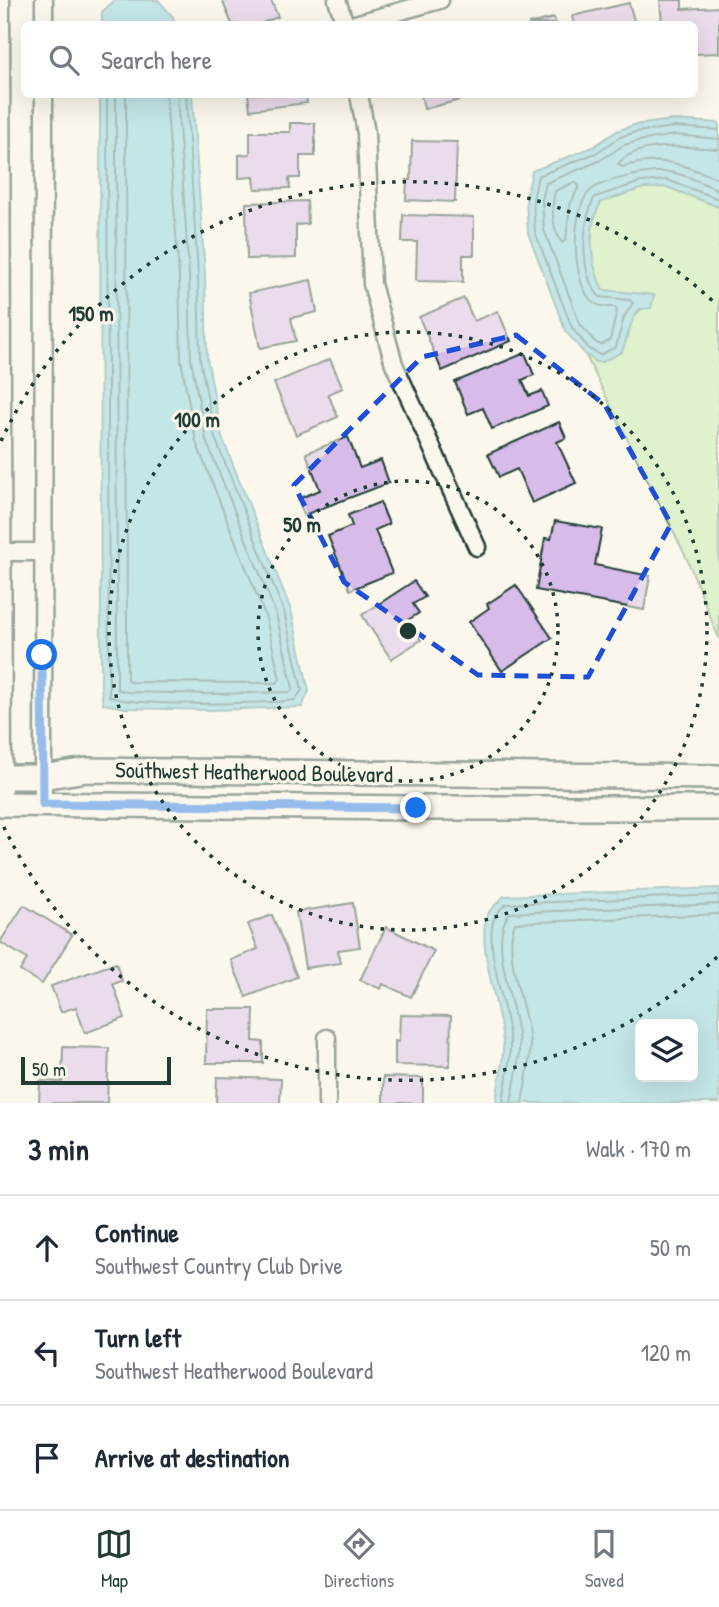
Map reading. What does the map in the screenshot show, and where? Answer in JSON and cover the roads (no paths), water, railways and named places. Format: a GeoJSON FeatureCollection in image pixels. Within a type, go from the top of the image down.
{"type":"FeatureCollection","features":[{"type":"Feature","properties":{"kind":"street"},"geometry":{"type":"LineString","coordinates":[[1,0],[2,804]]}},
{"type":"Feature","properties":{"kind":"street"},"geometry":{"type":"LineString","coordinates":[[44,0],[44,21]]}},
{"type":"Feature","properties":{"kind":"street"},"geometry":{"type":"LineString","coordinates":[[337,0],[344,21]]}},
{"type":"Feature","properties":{"kind":"street"},"geometry":{"type":"LineString","coordinates":[[366,21],[440,0]]}},
{"type":"Feature","properties":{"kind":"street"},"geometry":{"type":"LineString","coordinates":[[43,804],[44,98]]}},
{"type":"Feature","properties":{"kind":"street"},"geometry":{"type":"LineString","coordinates":[[360,98],[366,133],[372,284],[394,364],[477,547]]}},
{"type":"Feature","properties":{"kind":"street"},"geometry":{"type":"LineString","coordinates":[[2,552],[42,552]]}},
{"type":"Feature","properties":{"kind":"street","name":"Southwest Heatherwood Boulevard"},"geometry":{"type":"LineString","coordinates":[[2,778],[43,777],[87,770],[719,777]]}},
{"type":"Feature","properties":{"kind":"street","name":"Southwest Heatherwood Boulevard"},"geometry":{"type":"LineString","coordinates":[[2,804],[719,808]]}},
{"type":"Feature","properties":{"kind":"street"},"geometry":{"type":"LineString","coordinates":[[327,1038],[327,1103]]}},
{"type":"Feature","properties":{"kind":"water"},"geometry":{"type":"Polygon","coordinates":[[[115,0],[158,0],[174,21],[102,21],[102,12],[115,0]]]}},
{"type":"Feature","properties":{"kind":"water"},"geometry":{"type":"Polygon","coordinates":[[[100,98],[192,98],[205,274],[207,358],[222,437],[291,610],[309,691],[302,707],[211,710],[125,708],[103,704],[100,98]]]}},
{"type":"Feature","properties":{"kind":"water"},"geometry":{"type":"Polygon","coordinates":[[[674,120],[719,123],[719,207],[667,187],[643,188],[601,202],[593,223],[592,246],[595,269],[603,290],[654,295],[651,308],[639,309],[636,314],[622,352],[597,362],[585,354],[566,332],[528,233],[526,199],[532,171],[593,147],[617,131],[634,125],[674,120]]]}},
{"type":"Feature","properties":{"kind":"water"},"geometry":{"type":"Polygon","coordinates":[[[719,888],[719,1103],[496,1103],[503,1044],[484,939],[489,912],[504,896],[719,888]]]}}]}
